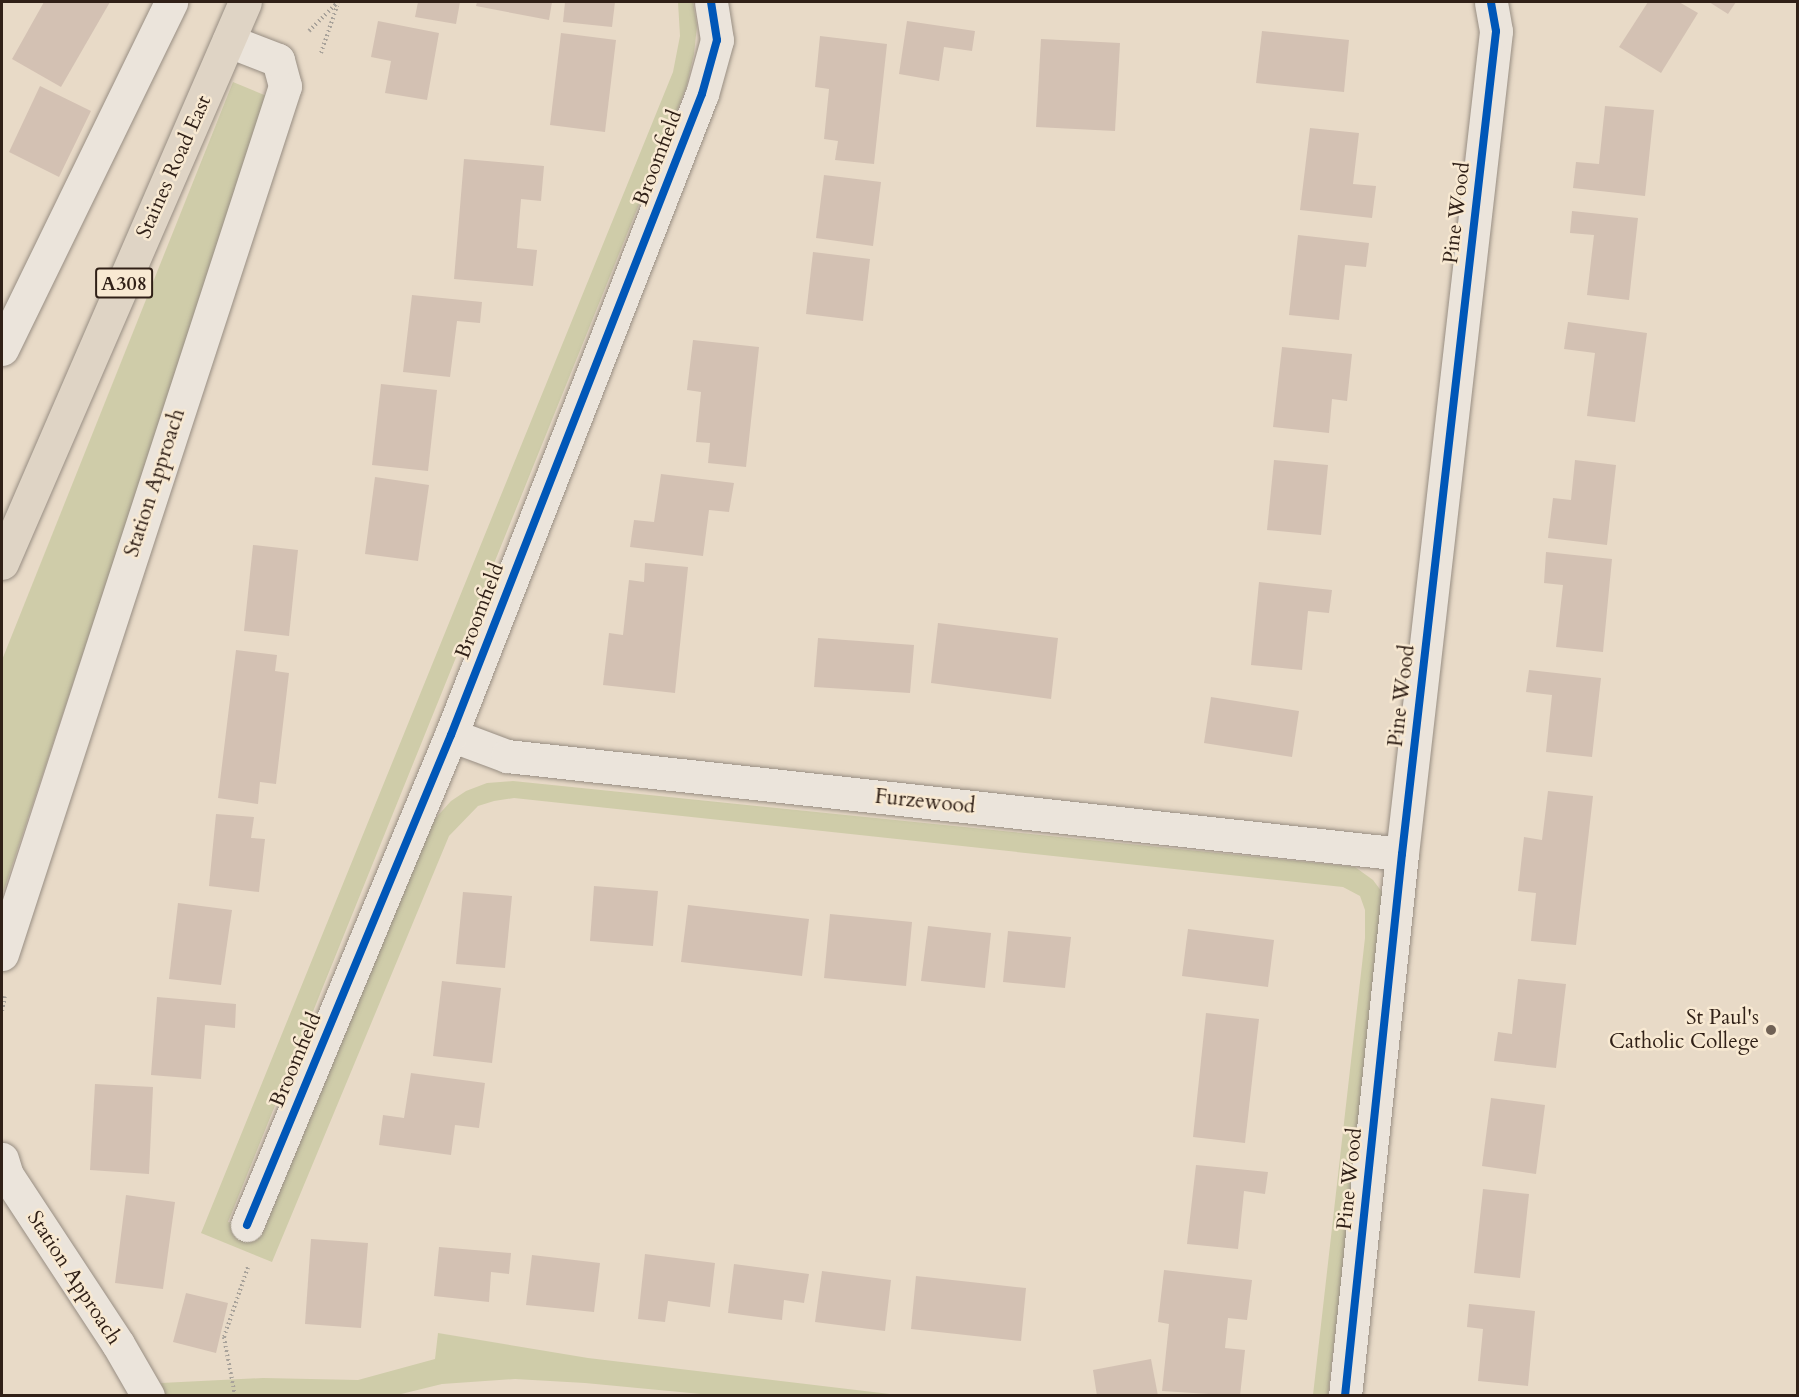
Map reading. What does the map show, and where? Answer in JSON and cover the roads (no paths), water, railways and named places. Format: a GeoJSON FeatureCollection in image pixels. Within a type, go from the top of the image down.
{"type":"FeatureCollection","features":[{"type":"Feature","properties":{"kind":"highway","name":"Staines Road East"},"geometry":{"type":"LineString","coordinates":[[2,563],[245,2]]}},
{"type":"Feature","properties":{"kind":"street"},"geometry":{"type":"LineString","coordinates":[[2,349],[171,2]]}},
{"type":"Feature","properties":{"kind":"street","name":"Broomfield"},"geometry":{"type":"LineString","coordinates":[[247,1225],[451,735],[702,94],[717,40],[711,2]]}},
{"type":"Feature","properties":{"kind":"street","name":"Pine Wood"},"geometry":{"type":"LineString","coordinates":[[1345,1395],[1402,854],[1496,31],[1491,2]]}},
{"type":"Feature","properties":{"kind":"street","name":"Station Approach"},"geometry":{"type":"LineString","coordinates":[[2,954],[285,86],[278,60],[229,41]]}},
{"type":"Feature","properties":{"kind":"street","name":"Furzewood"},"geometry":{"type":"LineString","coordinates":[[451,735],[507,756],[1402,854]]}},
{"type":"Feature","properties":{"kind":"street","name":"Station Approach"},"geometry":{"type":"LineString","coordinates":[[2,1160],[7,1175],[118,1344],[148,1395]]}},
{"type":"Feature","properties":{"kind":"place","name":"St Paul's Catholic College"},"geometry":{"type":"Point","coordinates":[1771,1030]}}]}
